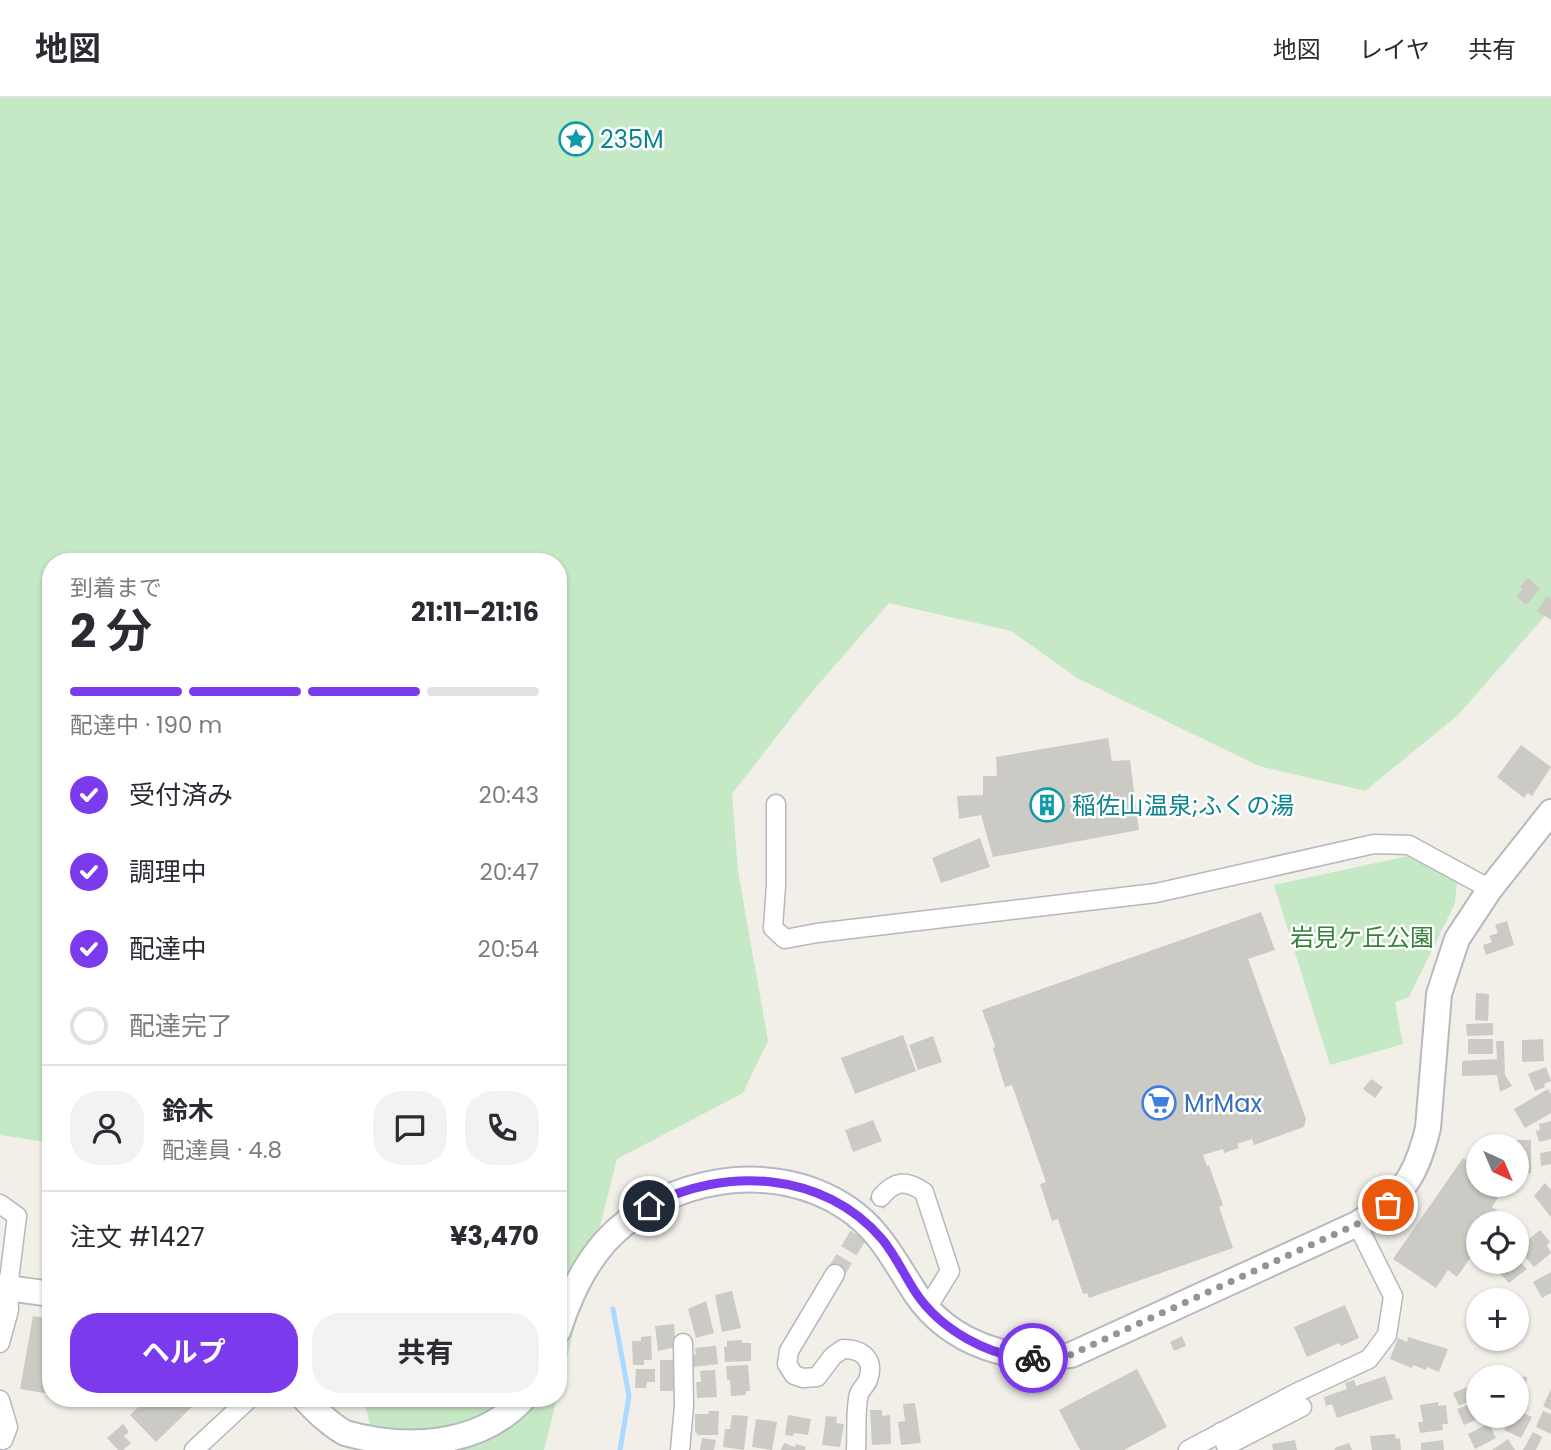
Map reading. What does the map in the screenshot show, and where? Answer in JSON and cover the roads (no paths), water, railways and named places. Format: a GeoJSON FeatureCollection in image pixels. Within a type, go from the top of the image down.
{"type":"FeatureCollection","features":[{"type":"Feature","properties":{"kind":"street"},"geometry":{"type":"LineString","coordinates":[[776,804],[773,928],[785,939],[1156,893],[1374,844],[1409,845],[1490,889]]}},
{"type":"Feature","properties":{"kind":"street"},"geometry":{"type":"LineString","coordinates":[[567,1308],[589,1262],[605,1242],[635,1216],[681,1191],[725,1181],[744,1179],[778,1182],[836,1201],[850,1210],[881,1239],[928,1308],[965,1337],[993,1350],[1024,1358],[1070,1355],[1357,1224],[1388,1205],[1410,1181],[1427,1128],[1439,994],[1458,939],[1490,889],[1551,812]]}},
{"type":"Feature","properties":{"kind":"street"},"geometry":{"type":"LineString","coordinates":[[881,1197],[889,1186],[902,1183],[914,1185],[924,1192],[950,1271],[928,1308]]}},
{"type":"Feature","properties":{"kind":"street"},"geometry":{"type":"LineString","coordinates":[[0,1205],[17,1216],[4,1288],[9,1310],[0,1343]]}},
{"type":"Feature","properties":{"kind":"street"},"geometry":{"type":"LineString","coordinates":[[1188,1450],[1296,1393],[1369,1359],[1387,1335],[1393,1296],[1357,1224]]}},
{"type":"Feature","properties":{"kind":"street"},"geometry":{"type":"LineString","coordinates":[[835,1274],[789,1351],[788,1364],[794,1375],[810,1378],[817,1377],[832,1356],[843,1349],[862,1352],[869,1359],[868,1382],[859,1393],[856,1450]]}},
{"type":"Feature","properties":{"kind":"street"},"geometry":{"type":"LineString","coordinates":[[4,1288],[42,1293]]}},
{"type":"Feature","properties":{"kind":"street"},"geometry":{"type":"LineString","coordinates":[[680,1450],[684,1406],[683,1343]]}},
{"type":"Feature","properties":{"kind":"street"},"geometry":{"type":"LineString","coordinates":[[0,1400],[8,1427],[3,1440]]}},
{"type":"Feature","properties":{"kind":"street"},"geometry":{"type":"LineString","coordinates":[[194,1450],[240,1407]]}},
{"type":"Feature","properties":{"kind":"street"},"geometry":{"type":"LineString","coordinates":[[313,1407],[323,1418],[355,1438],[384,1447],[416,1450],[449,1445],[475,1435],[497,1423],[514,1407]]}},
{"type":"Feature","properties":{"kind":"street"},"geometry":{"type":"LineString","coordinates":[[1221,1432],[1226,1446],[1302,1407]]}},
{"type":"Feature","properties":{"kind":"waterway"},"geometry":{"type":"LineString","coordinates":[[613,1309],[629,1396],[620,1450]]}},
{"type":"Feature","properties":{"kind":"tunnel"},"geometry":{"type":"LineString","coordinates":[[835,1274],[881,1197]]}},
{"type":"Feature","properties":{"kind":"place","name":"235M"},"geometry":{"type":"Point","coordinates":[576,139]}},
{"type":"Feature","properties":{"kind":"place","name":"稲佐山温泉;ふくの湯"},"geometry":{"type":"Point","coordinates":[1047,805]}},
{"type":"Feature","properties":{"kind":"place","name":"MrMax"},"geometry":{"type":"Point","coordinates":[1159,1103]}},
{"type":"Feature","properties":{"kind":"park label","name":"岩見ケ丘公園"},"geometry":{"type":"Point","coordinates":[1362,937]}}]}
